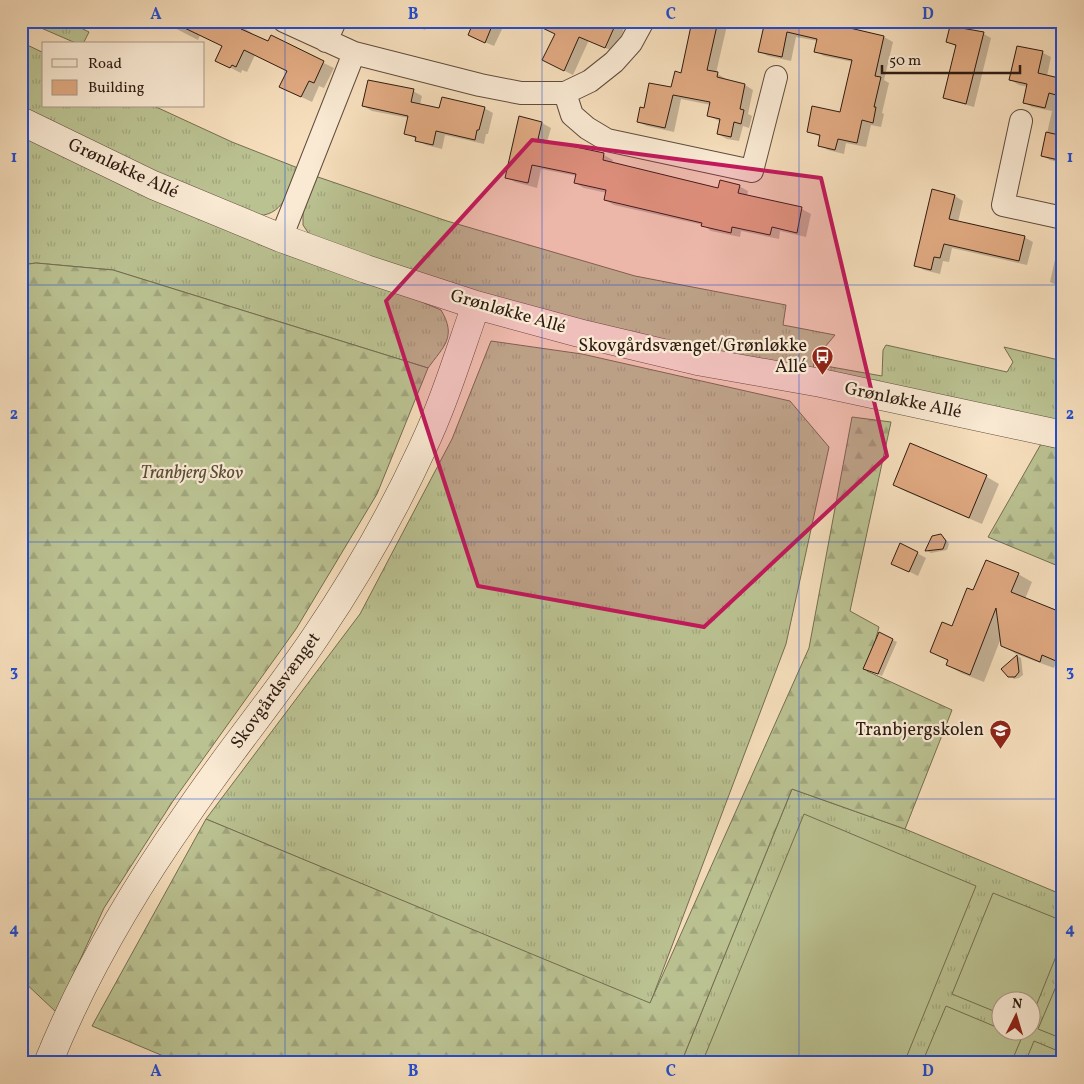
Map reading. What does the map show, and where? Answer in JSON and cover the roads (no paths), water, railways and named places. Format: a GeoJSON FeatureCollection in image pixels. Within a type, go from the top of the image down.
{"type":"FeatureCollection","features":[{"type":"Feature","properties":{"kind":"street"},"geometry":{"type":"LineString","coordinates":[[284,21],[331,31],[354,53],[496,89],[521,93],[565,93],[590,81],[614,62],[631,43],[642,21]]}},
{"type":"Feature","properties":{"kind":"street"},"geometry":{"type":"LineString","coordinates":[[281,238],[354,53]]}},
{"type":"Feature","properties":{"kind":"street"},"geometry":{"type":"LineString","coordinates":[[565,93],[572,115],[586,128],[607,140],[752,171],[776,78]]}},
{"type":"Feature","properties":{"kind":"street","name":"Grønløkke Allé"},"geometry":{"type":"LineString","coordinates":[[21,121],[153,185],[281,238],[366,269],[476,305],[579,333],[697,361],[815,382],[1063,435]]}},
{"type":"Feature","properties":{"kind":"street"},"geometry":{"type":"LineString","coordinates":[[1021,121],[1003,205],[1063,218]]}},
{"type":"Feature","properties":{"kind":"street","name":"Skovgårdsvænget"},"geometry":{"type":"LineString","coordinates":[[48,1063],[71,1009],[123,911],[186,814],[316,636],[382,529],[423,448],[476,305]]}},
{"type":"Feature","properties":{"kind":"place","name":"Skovgårdsvænget/Grønløkke Allé"},"geometry":{"type":"Point","coordinates":[823,375]}},
{"type":"Feature","properties":{"kind":"place","name":"Tranbjergskolen"},"geometry":{"type":"Point","coordinates":[1000,749]}},
{"type":"Feature","properties":{"kind":"park label","name":"Tranbjerg Skov"},"geometry":{"type":"Point","coordinates":[192,473]}}]}
